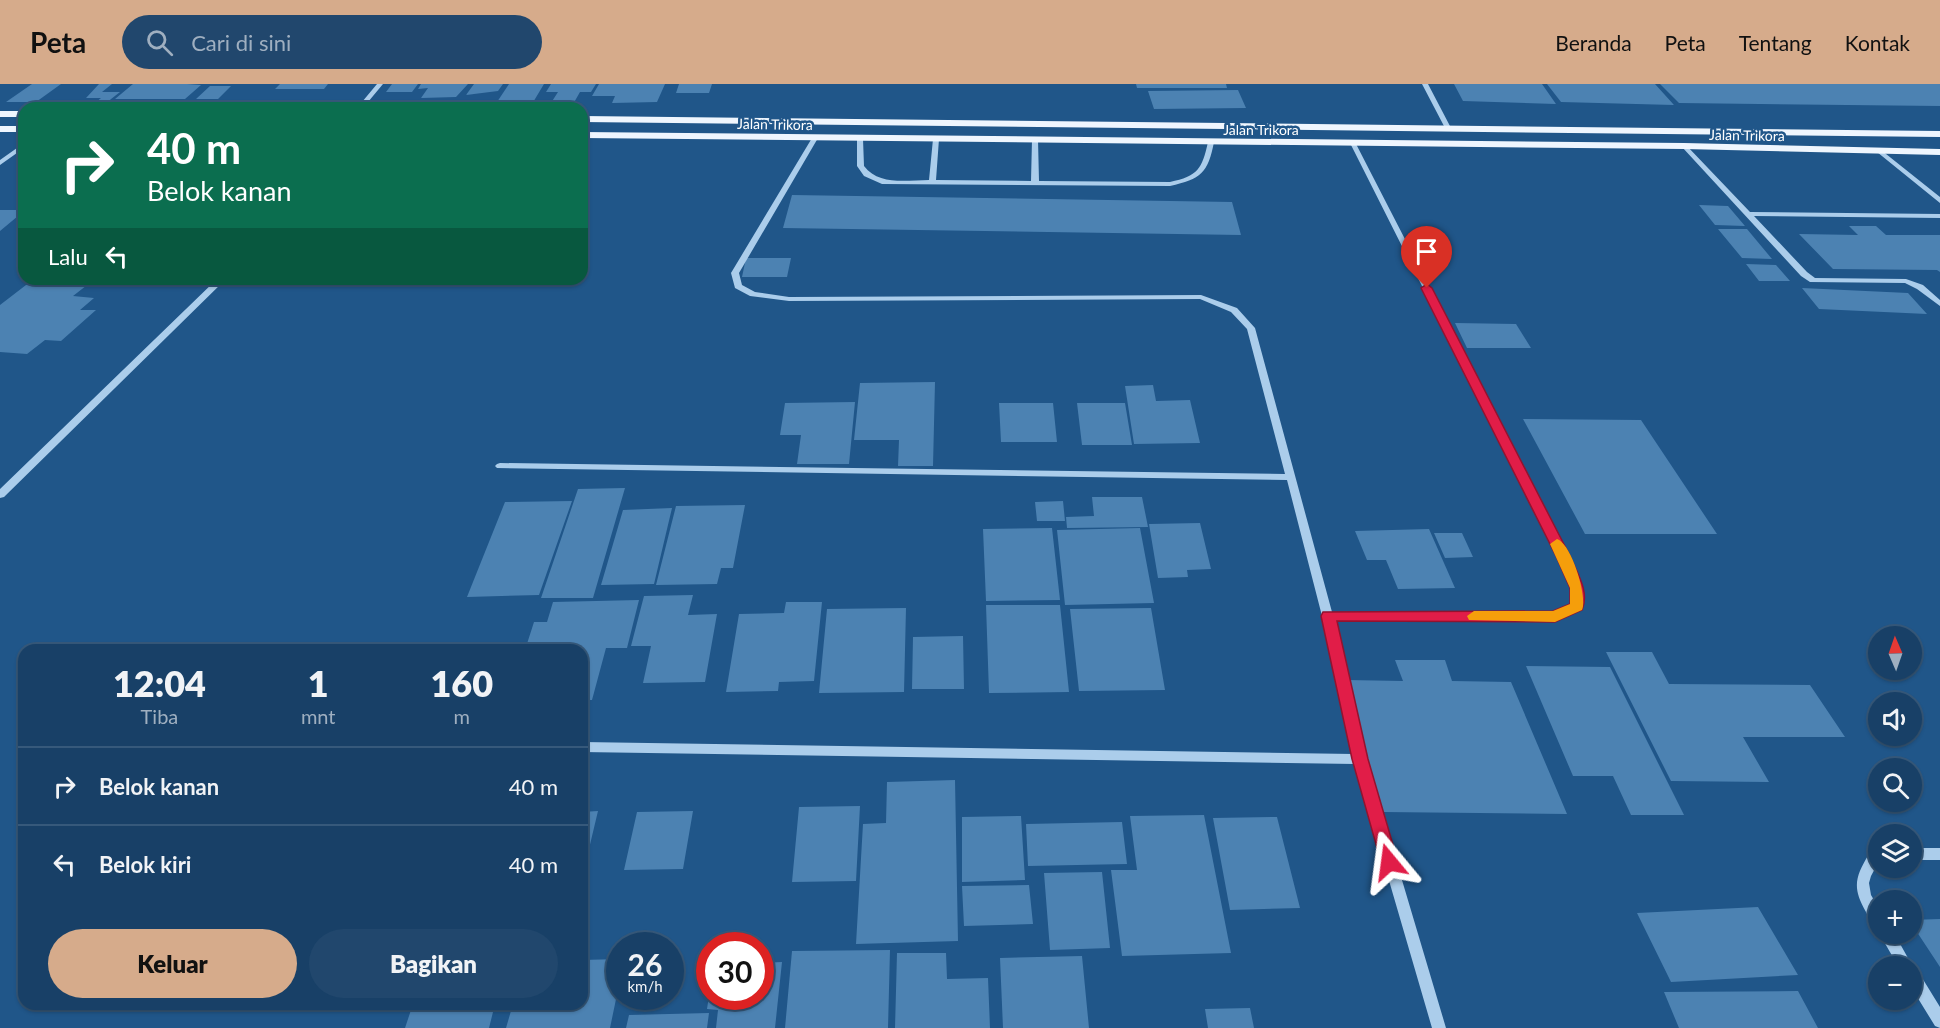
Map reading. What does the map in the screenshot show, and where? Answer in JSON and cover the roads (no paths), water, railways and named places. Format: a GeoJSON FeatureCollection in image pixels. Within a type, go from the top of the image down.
{"type":"FeatureCollection","features":[{"type":"Feature","properties":{"kind":"main road"},"geometry":{"type":"LineString","coordinates":[[0,114],[18,114]]}},
{"type":"Feature","properties":{"kind":"main road","name":"Jalan Trikora"},"geometry":{"type":"LineString","coordinates":[[588,119],[1940,134]]}},
{"type":"Feature","properties":{"kind":"main road"},"geometry":{"type":"LineString","coordinates":[[0,129],[18,129]]}},
{"type":"Feature","properties":{"kind":"main road","name":"Jalan Trikora"},"geometry":{"type":"LineString","coordinates":[[588,135],[1684,146],[1940,152]]}},
{"type":"Feature","properties":{"kind":"street"},"geometry":{"type":"LineString","coordinates":[[365,102],[380,84]]}},
{"type":"Feature","properties":{"kind":"street"},"geometry":{"type":"LineString","coordinates":[[1425,84],[1448,128]]}},
{"type":"Feature","properties":{"kind":"street"},"geometry":{"type":"LineString","coordinates":[[815,138],[735,273],[738,286],[753,294],[789,299],[1201,297],[1234,310],[1251,328],[1328,616],[1360,759],[1439,1028]]}},
{"type":"Feature","properties":{"kind":"street"},"geometry":{"type":"LineString","coordinates":[[860,139],[858,166],[863,174],[882,182],[1170,184],[1194,179],[1207,166],[1211,142]]}},
{"type":"Feature","properties":{"kind":"street"},"geometry":{"type":"LineString","coordinates":[[932,182],[936,139]]}},
{"type":"Feature","properties":{"kind":"street"},"geometry":{"type":"LineString","coordinates":[[1035,140],[1035,183]]}},
{"type":"Feature","properties":{"kind":"street"},"geometry":{"type":"LineString","coordinates":[[1328,616],[1555,617],[1577,606],[1577,588],[1563,556],[1353,143]]}},
{"type":"Feature","properties":{"kind":"street"},"geometry":{"type":"LineString","coordinates":[[1684,146],[1804,274],[1813,280],[1906,281],[1920,287],[1940,304]]}},
{"type":"Feature","properties":{"kind":"street"},"geometry":{"type":"LineString","coordinates":[[0,163],[18,150]]}},
{"type":"Feature","properties":{"kind":"street"},"geometry":{"type":"LineString","coordinates":[[1879,151],[1940,201]]}},
{"type":"Feature","properties":{"kind":"street"},"geometry":{"type":"LineString","coordinates":[[1748,214],[1940,216]]}},
{"type":"Feature","properties":{"kind":"street"},"geometry":{"type":"LineString","coordinates":[[0,495],[216,285]]}},
{"type":"Feature","properties":{"kind":"street"},"geometry":{"type":"LineString","coordinates":[[500,466],[1289,477]]}},
{"type":"Feature","properties":{"kind":"street"},"geometry":{"type":"LineString","coordinates":[[588,747],[1360,759]]}},
{"type":"Feature","properties":{"kind":"street"},"geometry":{"type":"LineString","coordinates":[[1922,854],[1940,854]]}},
{"type":"Feature","properties":{"kind":"street"},"geometry":{"type":"LineString","coordinates":[[1868,868],[1863,875],[1863,895],[1868,903]]}},
{"type":"Feature","properties":{"kind":"street"},"geometry":{"type":"LineString","coordinates":[[1922,992],[1940,1021]]}}]}
